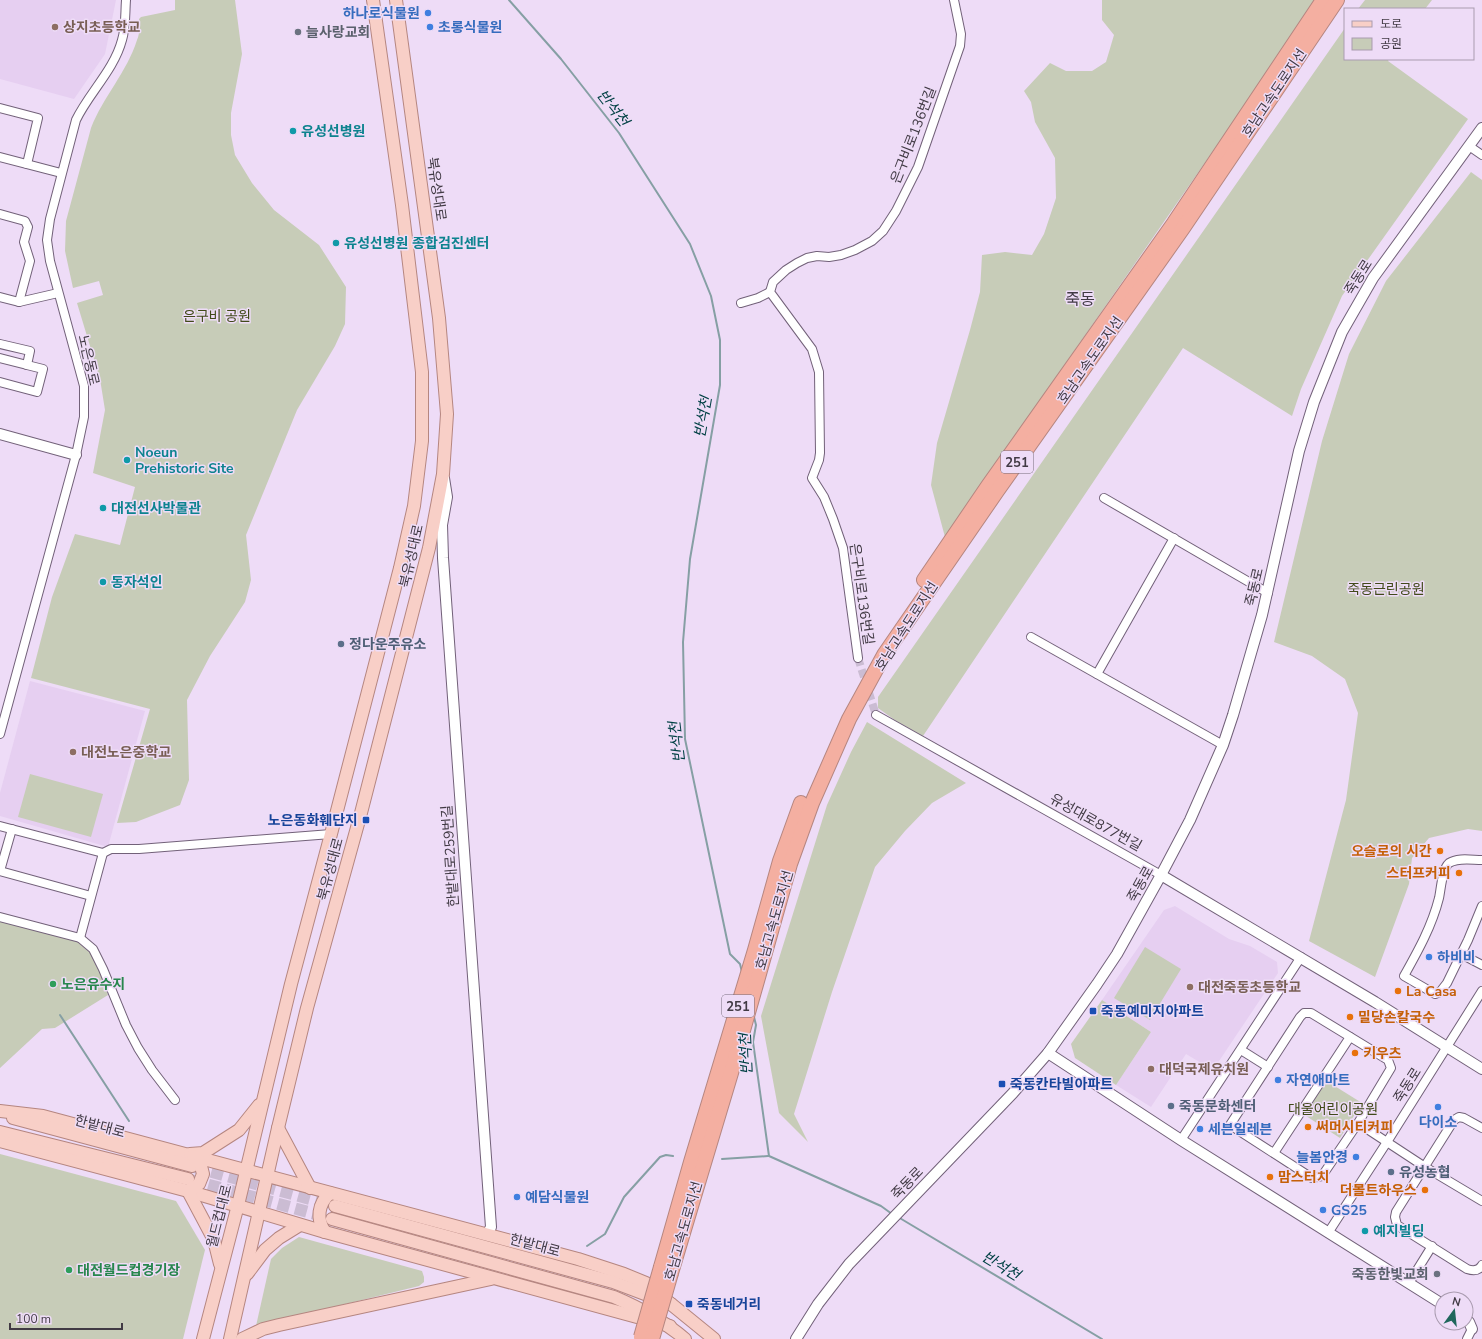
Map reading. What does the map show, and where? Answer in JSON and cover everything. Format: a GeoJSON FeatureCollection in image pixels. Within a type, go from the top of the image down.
{"type":"FeatureCollection","features":[{"type":"Feature","properties":{"kind":"highway","name":"호남고속도로지선"},"geometry":{"type":"LineString","coordinates":[[645,1338],[731,1073],[780,861],[803,799],[842,715],[874,653],[988,486],[1174,223],[1324,0]]}},
{"type":"Feature","properties":{"kind":"highway","name":"호남고속도로지선"},"geometry":{"type":"LineString","coordinates":[[666,1270],[722,1062],[812,803],[849,719],[884,655],[997,491],[1184,228],[1337,0]]}},
{"type":"Feature","properties":{"kind":"main road","name":"북유성대로"},"geometry":{"type":"LineString","coordinates":[[262,1101],[290,984],[331,834],[398,576],[414,506],[422,441],[422,372],[402,205],[374,0]]}},
{"type":"Feature","properties":{"kind":"main road","name":"북유성대로"},"geometry":{"type":"LineString","coordinates":[[278,1128],[307,1008],[362,806],[429,548],[443,474],[447,414],[439,318],[396,0]]}},
{"type":"Feature","properties":{"kind":"main road"},"geometry":{"type":"LineString","coordinates":[[190,1159],[203,1153],[239,1130],[262,1101]]}},
{"type":"Feature","properties":{"kind":"main road","name":"월드컵대로"},"geometry":{"type":"LineString","coordinates":[[203,1339],[238,1206],[262,1101]]}},
{"type":"Feature","properties":{"kind":"main road"},"geometry":{"type":"LineString","coordinates":[[0,1111],[43,1116],[200,1162],[203,1174],[199,1184],[193,1189],[188,1185],[0,1140]]}},
{"type":"Feature","properties":{"kind":"main road","name":"한밭대로"},"geometry":{"type":"LineString","coordinates":[[0,1115],[190,1159]]}},
{"type":"Feature","properties":{"kind":"main road"},"geometry":{"type":"LineString","coordinates":[[230,1339],[278,1128]]}},
{"type":"Feature","properties":{"kind":"main road"},"geometry":{"type":"LineString","coordinates":[[278,1128],[310,1188]]}},
{"type":"Feature","properties":{"kind":"main road"},"geometry":{"type":"LineString","coordinates":[[0,1132],[188,1185],[238,1206],[300,1225],[670,1326]]}},
{"type":"Feature","properties":{"kind":"main road"},"geometry":{"type":"LineString","coordinates":[[190,1159],[267,1176],[578,1259],[646,1283],[671,1304]]}},
{"type":"Feature","properties":{"kind":"main road"},"geometry":{"type":"LineString","coordinates":[[188,1185],[214,1240],[221,1270]]}},
{"type":"Feature","properties":{"kind":"main road"},"geometry":{"type":"LineString","coordinates":[[325,1232],[320,1224],[319,1215],[324,1200],[330,1193]]}},
{"type":"Feature","properties":{"kind":"main road","name":"한밭대로"},"geometry":{"type":"LineString","coordinates":[[335,1206],[613,1282],[671,1304],[714,1339]]}},
{"type":"Feature","properties":{"kind":"main road","name":"한밭대로"},"geometry":{"type":"LineString","coordinates":[[332,1219],[614,1297],[636,1306],[670,1326],[685,1339]]}},
{"type":"Feature","properties":{"kind":"main road"},"geometry":{"type":"LineString","coordinates":[[245,1277],[265,1250],[279,1238],[300,1225]]}},
{"type":"Feature","properties":{"kind":"main road"},"geometry":{"type":"LineString","coordinates":[[242,1339],[263,1329],[278,1325],[494,1278]]}},
{"type":"Feature","properties":{"kind":"street","name":"노은동로"},"geometry":{"type":"LineString","coordinates":[[0,734],[76,455],[84,417],[84,386],[50,261],[47,240],[50,219],[76,120],[82,106],[117,53],[122,39],[125,24],[126,0]]}},
{"type":"Feature","properties":{"kind":"street","name":"은구비로136번길"},"geometry":{"type":"LineString","coordinates":[[858,658],[843,548],[824,497],[812,478],[820,453],[819,372],[817,361],[812,349],[770,292],[773,282],[786,270],[797,263],[807,258],[841,255],[855,250],[872,241],[890,222],[918,167],[960,46],[961,34],[954,0]]}},
{"type":"Feature","properties":{"kind":"street"},"geometry":{"type":"LineString","coordinates":[[0,108],[38,118],[27,164]]}},
{"type":"Feature","properties":{"kind":"street","name":"죽동로"},"geometry":{"type":"LineString","coordinates":[[796,1339],[818,1304],[849,1264],[1013,1093],[1048,1053],[1097,984],[1161,875],[1190,820],[1223,745],[1233,715],[1268,593],[1299,451],[1314,402],[1342,332],[1373,278],[1482,128]]}},
{"type":"Feature","properties":{"kind":"street"},"geometry":{"type":"LineString","coordinates":[[1470,146],[1482,155]]}},
{"type":"Feature","properties":{"kind":"street"},"geometry":{"type":"LineString","coordinates":[[0,157],[61,173]]}},
{"type":"Feature","properties":{"kind":"street"},"geometry":{"type":"LineString","coordinates":[[0,214],[25,220],[28,227],[24,242],[30,261],[19,302]]}},
{"type":"Feature","properties":{"kind":"street"},"geometry":{"type":"LineString","coordinates":[[741,303],[758,298],[770,292]]}},
{"type":"Feature","properties":{"kind":"street"},"geometry":{"type":"LineString","coordinates":[[0,297],[19,302],[58,293]]}},
{"type":"Feature","properties":{"kind":"street"},"geometry":{"type":"LineString","coordinates":[[0,344],[30,351],[27,365]]}},
{"type":"Feature","properties":{"kind":"street"},"geometry":{"type":"LineString","coordinates":[[0,358],[43,369],[37,392],[0,382]]}},
{"type":"Feature","properties":{"kind":"street"},"geometry":{"type":"LineString","coordinates":[[0,434],[76,455]]}},
{"type":"Feature","properties":{"kind":"street","name":"한밭대로259번길"},"geometry":{"type":"LineString","coordinates":[[443,474],[447,498],[442,535],[491,1227],[487,1235]]}},
{"type":"Feature","properties":{"kind":"street"},"geometry":{"type":"LineString","coordinates":[[1104,498],[1268,593]]}},
{"type":"Feature","properties":{"kind":"street"},"geometry":{"type":"LineString","coordinates":[[1097,674],[1174,538]]}},
{"type":"Feature","properties":{"kind":"street"},"geometry":{"type":"LineString","coordinates":[[1031,637],[1223,745]]}},
{"type":"Feature","properties":{"kind":"street","name":"유성대로877번길"},"geometry":{"type":"LineString","coordinates":[[876,715],[1161,875],[1375,1002],[1482,1069]]}},
{"type":"Feature","properties":{"kind":"street"},"geometry":{"type":"LineString","coordinates":[[0,826],[102,853],[80,938]]}},
{"type":"Feature","properties":{"kind":"street"},"geometry":{"type":"LineString","coordinates":[[12,829],[0,871],[91,896]]}},
{"type":"Feature","properties":{"kind":"street","name":"북유성대로"},"geometry":{"type":"LineString","coordinates":[[102,853],[111,849],[139,849],[331,834]]}},
{"type":"Feature","properties":{"kind":"street"},"geometry":{"type":"LineString","coordinates":[[1482,860],[1456,860],[1448,864],[1443,871],[1439,899],[1432,922],[1404,976],[1435,994],[1440,992],[1447,983],[1482,906]]}},
{"type":"Feature","properties":{"kind":"street"},"geometry":{"type":"LineString","coordinates":[[0,917],[80,938],[93,949],[103,969],[126,1025],[138,1048],[174,1100]]}},
{"type":"Feature","properties":{"kind":"street"},"geometry":{"type":"LineString","coordinates":[[1461,954],[1482,965]]}},
{"type":"Feature","properties":{"kind":"street"},"geometry":{"type":"LineString","coordinates":[[1180,1140],[1241,1050],[1300,957]]}},
{"type":"Feature","properties":{"kind":"street","name":"죽동로"},"geometry":{"type":"LineString","coordinates":[[1328,1233],[1482,991]]}},
{"type":"Feature","properties":{"kind":"street"},"geometry":{"type":"LineString","coordinates":[[1304,1013],[1312,1013],[1388,1060],[1391,1068],[1358,1123],[1322,1176],[1312,1178],[1230,1125],[1268,1067],[1304,1013]]}},
{"type":"Feature","properties":{"kind":"street"},"geometry":{"type":"LineString","coordinates":[[1274,1153],[1350,1037]]}},
{"type":"Feature","properties":{"kind":"street"},"geometry":{"type":"LineString","coordinates":[[1241,1050],[1268,1067]]}},
{"type":"Feature","properties":{"kind":"street"},"geometry":{"type":"LineString","coordinates":[[1048,1053],[1180,1140],[1434,1299]]}},
{"type":"Feature","properties":{"kind":"street"},"geometry":{"type":"LineString","coordinates":[[1482,1128],[1464,1118],[1459,1117],[1454,1120],[1396,1212],[1395,1217],[1397,1225],[1467,1269],[1477,1270],[1482,1266]]}},
{"type":"Feature","properties":{"kind":"street"},"geometry":{"type":"LineString","coordinates":[[1358,1123],[1425,1167],[1482,1201]]}},
{"type":"Feature","properties":{"kind":"street"},"geometry":{"type":"LineString","coordinates":[[1409,1283],[1432,1246]]}},
{"type":"Feature","properties":{"kind":"shaded area","name":"상지초등학교"},"geometry":{"type":"Polygon","coordinates":[[[0,0],[116,0],[105,54],[74,99],[0,79],[0,0]]]}},
{"type":"Feature","properties":{"kind":"shaded area","name":"대전노은중학교"},"geometry":{"type":"Polygon","coordinates":[[[30,681],[145,711],[108,847],[0,816],[0,793],[30,681]]]}},
{"type":"Feature","properties":{"kind":"shaded area","name":"대전죽동초등학교"},"geometry":{"type":"Polygon","coordinates":[[[1175,906],[1229,939],[1250,946],[1277,962],[1278,973],[1213,1070],[1186,1054],[1151,1107],[1116,1085],[1151,1032],[1102,1000],[1164,910],[1175,906]]]}},
{"type":"Feature","properties":{"kind":"green space","name":"은구비 공원"},"geometry":{"type":"Polygon","coordinates":[[[175,0],[235,0],[242,54],[231,113],[231,135],[235,155],[252,183],[274,210],[319,245],[346,287],[345,324],[335,346],[297,410],[246,535],[251,580],[245,602],[210,656],[187,700],[189,780],[180,805],[136,822],[117,823],[150,709],[31,678],[52,597],[75,534],[120,545],[135,487],[93,473],[105,410],[100,379],[77,303],[103,295],[99,281],[73,288],[65,251],[66,221],[91,128],[133,52],[139,35],[139,19],[141,17],[175,10],[175,0]]]}},
{"type":"Feature","properties":{"kind":"green space"},"geometry":{"type":"Polygon","coordinates":[[[1102,0],[1318,0],[945,537],[931,485],[937,443],[980,292],[982,255],[1005,252],[1032,255],[1044,234],[1056,198],[1055,158],[1035,122],[1031,102],[1024,91],[1050,63],[1066,71],[1092,71],[1106,62],[1114,35],[1102,20],[1102,0]]]}},
{"type":"Feature","properties":{"kind":"green space"},"geometry":{"type":"Polygon","coordinates":[[[1365,0],[1432,0],[1426,8],[1359,8],[1365,0]]]}},
{"type":"Feature","properties":{"kind":"green space"},"geometry":{"type":"Polygon","coordinates":[[[1344,29],[1344,60],[1388,60],[1468,119],[1342,296],[1301,389],[1292,416],[1183,348],[923,736],[896,721],[878,708],[878,697],[1344,29]]]}},
{"type":"Feature","properties":{"kind":"green space","name":"죽동근린공원"},"geometry":{"type":"Polygon","coordinates":[[[1471,172],[1482,180],[1482,831],[1468,829],[1429,838],[1412,858],[1409,884],[1375,977],[1309,941],[1346,800],[1358,713],[1345,679],[1312,656],[1274,642],[1322,441],[1349,354],[1386,281],[1471,172]]]}},
{"type":"Feature","properties":{"kind":"green space"},"geometry":{"type":"Polygon","coordinates":[[[867,722],[966,783],[932,803],[905,831],[875,867],[832,992],[794,1114],[808,1142],[779,1113],[761,1016],[827,805],[851,752],[867,722]]]}},
{"type":"Feature","properties":{"kind":"green space"},"geometry":{"type":"Polygon","coordinates":[[[30,774],[103,794],[91,837],[18,817],[30,774]]]}},
{"type":"Feature","properties":{"kind":"green space","name":"노은유수지"},"geometry":{"type":"Polygon","coordinates":[[[0,921],[74,939],[92,954],[102,973],[108,995],[55,1028],[42,1029],[0,1068],[0,921]]]}},
{"type":"Feature","properties":{"kind":"green space"},"geometry":{"type":"Polygon","coordinates":[[[1145,947],[1181,969],[1150,1020],[1114,998],[1145,947]]]}},
{"type":"Feature","properties":{"kind":"green space"},"geometry":{"type":"Polygon","coordinates":[[[1102,1000],[1151,1032],[1116,1085],[1075,1058],[1071,1044],[1102,1000]]]}},
{"type":"Feature","properties":{"kind":"green space","name":"대울어린이공원"},"geometry":{"type":"Polygon","coordinates":[[[1325,1080],[1362,1103],[1340,1138],[1303,1114],[1325,1080]]]}},
{"type":"Feature","properties":{"kind":"green space"},"geometry":{"type":"Polygon","coordinates":[[[0,1154],[176,1201],[205,1250],[183,1339],[0,1339],[0,1154]]]}},
{"type":"Feature","properties":{"kind":"green space"},"geometry":{"type":"Polygon","coordinates":[[[299,1237],[422,1271],[424,1282],[419,1286],[256,1326],[271,1259],[282,1248],[299,1237]]]}},
{"type":"Feature","properties":{"kind":"waterway","name":"반석천"},"geometry":{"type":"LineString","coordinates":[[509,0],[561,59],[619,133],[690,244],[711,296],[720,340],[720,385],[690,559],[683,642],[685,739],[730,954],[740,964],[742,972]]}},
{"type":"Feature","properties":{"kind":"waterway"},"geometry":{"type":"LineString","coordinates":[[60,1015],[129,1121]]}},
{"type":"Feature","properties":{"kind":"waterway","name":"반석천"},"geometry":{"type":"LineString","coordinates":[[754,1017],[756,1025],[753,1042],[769,1156],[881,1206],[892,1214]]}},
{"type":"Feature","properties":{"kind":"waterway"},"geometry":{"type":"LineString","coordinates":[[587,1246],[605,1234],[624,1197],[660,1157],[666,1155],[673,1156]]}},
{"type":"Feature","properties":{"kind":"waterway"},"geometry":{"type":"LineString","coordinates":[[722,1159],[768,1156]]}},
{"type":"Feature","properties":{"kind":"waterway","name":"반석천"},"geometry":{"type":"LineString","coordinates":[[898,1217],[1102,1339]]}},
{"type":"Feature","properties":{"kind":"tunnel"},"geometry":{"type":"LineString","coordinates":[[858,658],[876,715]]}},
{"type":"Feature","properties":{"kind":"tunnel"},"geometry":{"type":"LineString","coordinates":[[194,1167],[332,1205]]}},
{"type":"Feature","properties":{"kind":"tunnel"},"geometry":{"type":"LineString","coordinates":[[191,1180],[330,1218]]}},
{"type":"Feature","properties":{"kind":"place","name":"하나로식물원"},"geometry":{"type":"Point","coordinates":[428,13]}},
{"type":"Feature","properties":{"kind":"place","name":"상지초등학교"},"geometry":{"type":"Point","coordinates":[55,27]}},
{"type":"Feature","properties":{"kind":"place","name":"초롱식물원"},"geometry":{"type":"Point","coordinates":[430,27]}},
{"type":"Feature","properties":{"kind":"place","name":"늘사랑교회"},"geometry":{"type":"Point","coordinates":[298,32]}},
{"type":"Feature","properties":{"kind":"place","name":"유성선병원"},"geometry":{"type":"Point","coordinates":[293,131]}},
{"type":"Feature","properties":{"kind":"place","name":"유성선병원 종합검진센터"},"geometry":{"type":"Point","coordinates":[336,243]}},
{"type":"Feature","properties":{"kind":"place","name":"Noeun Prehistoric Site"},"geometry":{"type":"Point","coordinates":[127,460]}},
{"type":"Feature","properties":{"kind":"place","name":"대전선사박물관"},"geometry":{"type":"Point","coordinates":[103,508]}},
{"type":"Feature","properties":{"kind":"place","name":"동자석인"},"geometry":{"type":"Point","coordinates":[103,582]}},
{"type":"Feature","properties":{"kind":"place","name":"정다운주유소"},"geometry":{"type":"Point","coordinates":[341,644]}},
{"type":"Feature","properties":{"kind":"place","name":"대전노은중학교"},"geometry":{"type":"Point","coordinates":[73,752]}},
{"type":"Feature","properties":{"kind":"place","name":"노은동화훼단지"},"geometry":{"type":"Point","coordinates":[366,820]}},
{"type":"Feature","properties":{"kind":"place","name":"오슬로의 시간"},"geometry":{"type":"Point","coordinates":[1440,851]}},
{"type":"Feature","properties":{"kind":"place","name":"스터프커피"},"geometry":{"type":"Point","coordinates":[1459,873]}},
{"type":"Feature","properties":{"kind":"place","name":"하비비"},"geometry":{"type":"Point","coordinates":[1429,957]}},
{"type":"Feature","properties":{"kind":"place","name":"노은유수지"},"geometry":{"type":"Point","coordinates":[53,984]}},
{"type":"Feature","properties":{"kind":"place","name":"대전죽동초등학교"},"geometry":{"type":"Point","coordinates":[1190,987]}},
{"type":"Feature","properties":{"kind":"place","name":"La Casa"},"geometry":{"type":"Point","coordinates":[1398,991]}},
{"type":"Feature","properties":{"kind":"place","name":"죽동예미지아파트"},"geometry":{"type":"Point","coordinates":[1093,1011]}},
{"type":"Feature","properties":{"kind":"place","name":"밀당손칼국수"},"geometry":{"type":"Point","coordinates":[1350,1017]}},
{"type":"Feature","properties":{"kind":"place","name":"키우츠"},"geometry":{"type":"Point","coordinates":[1355,1053]}},
{"type":"Feature","properties":{"kind":"place","name":"대덕국제유치원"},"geometry":{"type":"Point","coordinates":[1151,1069]}},
{"type":"Feature","properties":{"kind":"place","name":"자연애마트"},"geometry":{"type":"Point","coordinates":[1278,1080]}},
{"type":"Feature","properties":{"kind":"place","name":"죽동칸타빌아파트"},"geometry":{"type":"Point","coordinates":[1002,1084]}},
{"type":"Feature","properties":{"kind":"place","name":"죽동문화센터"},"geometry":{"type":"Point","coordinates":[1171,1106]}},
{"type":"Feature","properties":{"kind":"place","name":"다이소"},"geometry":{"type":"Point","coordinates":[1438,1107]}},
{"type":"Feature","properties":{"kind":"place","name":"써머시티커피"},"geometry":{"type":"Point","coordinates":[1308,1127]}},
{"type":"Feature","properties":{"kind":"place","name":"세븐일레븐"},"geometry":{"type":"Point","coordinates":[1200,1129]}},
{"type":"Feature","properties":{"kind":"place","name":"늘봄안경"},"geometry":{"type":"Point","coordinates":[1356,1157]}},
{"type":"Feature","properties":{"kind":"place","name":"유성농협"},"geometry":{"type":"Point","coordinates":[1391,1172]}},
{"type":"Feature","properties":{"kind":"place","name":"맘스터치"},"geometry":{"type":"Point","coordinates":[1270,1177]}},
{"type":"Feature","properties":{"kind":"place","name":"더몰트하우스"},"geometry":{"type":"Point","coordinates":[1425,1190]}},
{"type":"Feature","properties":{"kind":"place","name":"예담식물원"},"geometry":{"type":"Point","coordinates":[517,1197]}},
{"type":"Feature","properties":{"kind":"place","name":"GS25"},"geometry":{"type":"Point","coordinates":[1323,1210]}},
{"type":"Feature","properties":{"kind":"place","name":"예지빌딩"},"geometry":{"type":"Point","coordinates":[1365,1231]}},
{"type":"Feature","properties":{"kind":"place","name":"대전월드컵경기장"},"geometry":{"type":"Point","coordinates":[69,1270]}},
{"type":"Feature","properties":{"kind":"place","name":"죽동한빛교회"},"geometry":{"type":"Point","coordinates":[1437,1274]}},
{"type":"Feature","properties":{"kind":"place","name":"죽동네거리"},"geometry":{"type":"Point","coordinates":[689,1304]}},
{"type":"Feature","properties":{"kind":"district","name":"죽동"},"geometry":{"type":"Point","coordinates":[1080,299]}}]}
